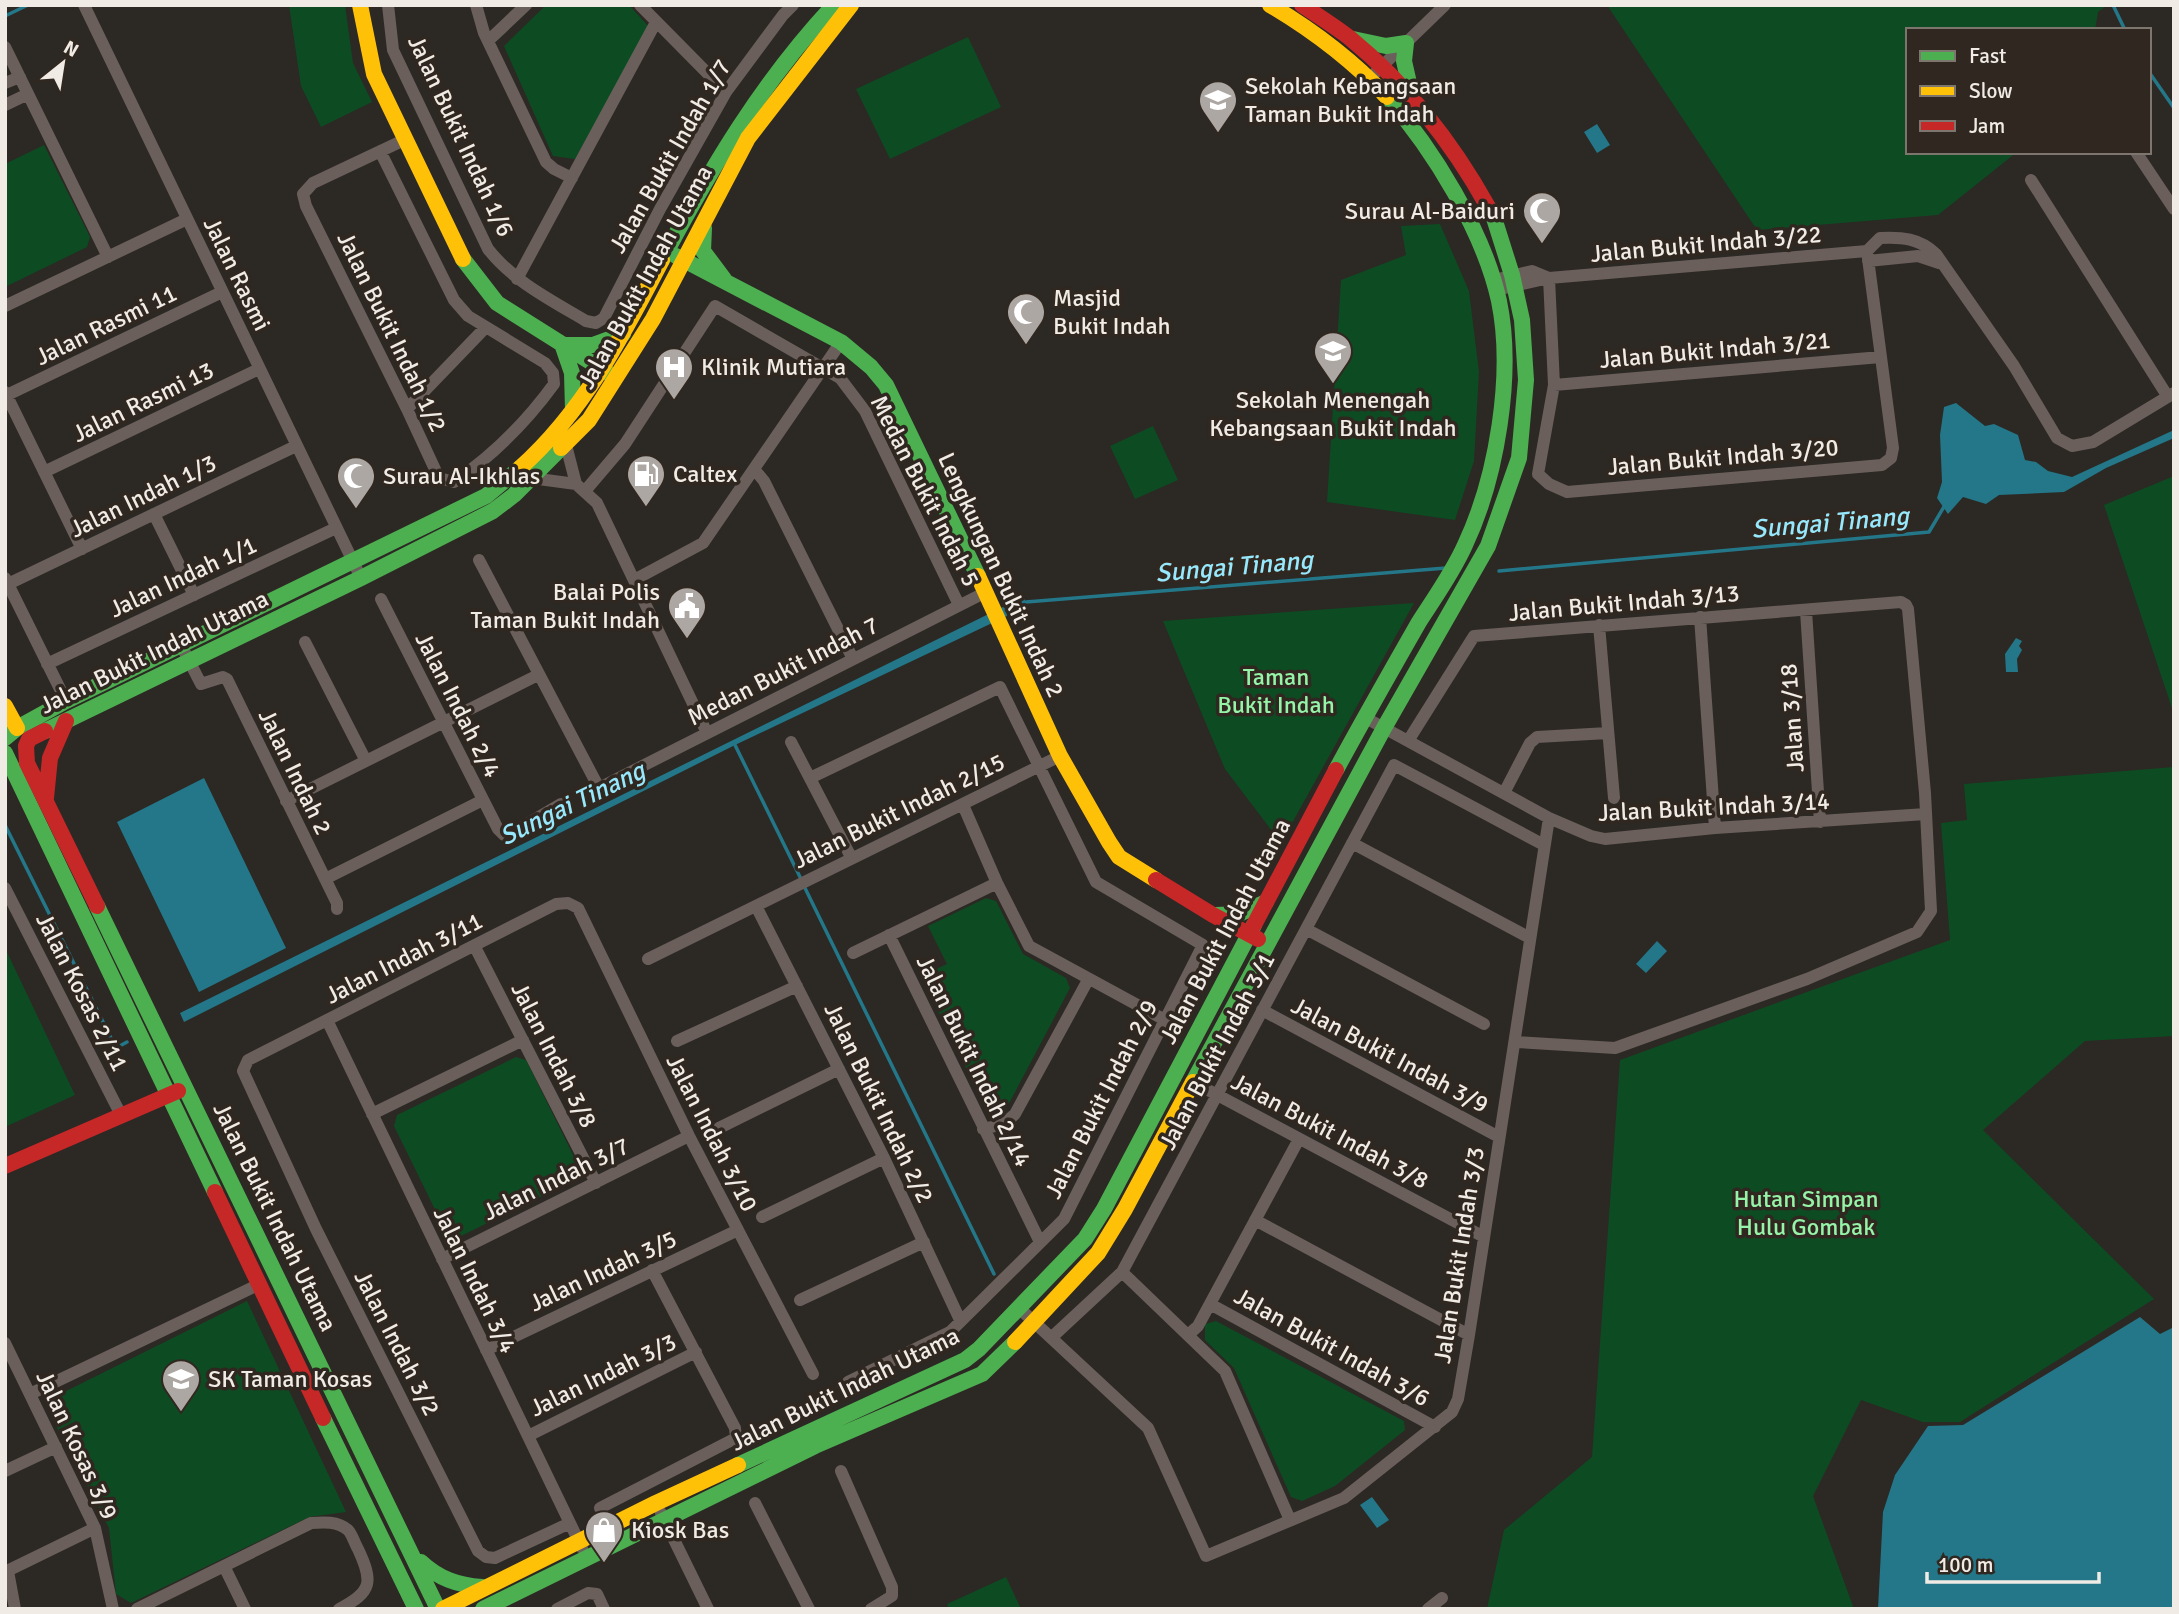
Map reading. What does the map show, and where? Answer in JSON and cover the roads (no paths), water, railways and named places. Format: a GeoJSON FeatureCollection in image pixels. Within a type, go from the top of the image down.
{"type":"FeatureCollection","features":[{"type":"Feature","properties":{"kind":"street","name":"Jalan Rasmi"},"geometry":{"type":"LineString","coordinates":[[84,5],[361,578]]}},
{"type":"Feature","properties":{"kind":"street"},"geometry":{"type":"LineString","coordinates":[[360,5],[374,74],[466,264],[497,303],[617,378]]}},
{"type":"Feature","properties":{"kind":"street","name":"Jalan Bukit Indah 1/6"},"geometry":{"type":"LineString","coordinates":[[388,5],[390,36],[396,57],[488,249],[503,268],[517,279],[586,321]]}},
{"type":"Feature","properties":{"kind":"street"},"geometry":{"type":"LineString","coordinates":[[476,5],[488,41],[546,162],[572,178]]}},
{"type":"Feature","properties":{"kind":"street"},"geometry":{"type":"LineString","coordinates":[[488,41],[526,5]]}},
{"type":"Feature","properties":{"kind":"street"},"geometry":{"type":"LineString","coordinates":[[640,5],[726,92]]}},
{"type":"Feature","properties":{"kind":"street","name":"Jalan Bukit Indah 1/7"},"geometry":{"type":"LineString","coordinates":[[586,321],[596,323],[604,318],[660,209],[726,92],[778,10],[793,5]]}},
{"type":"Feature","properties":{"kind":"street","name":"Jalan Bukit Indah Utama"},"geometry":{"type":"LineString","coordinates":[[5,706],[11,733],[66,701],[486,496],[521,468],[573,412],[623,334],[737,128],[834,5]]}},
{"type":"Feature","properties":{"kind":"street","name":"Jalan Bukit Indah Utama"},"geometry":{"type":"LineString","coordinates":[[851,5],[748,138],[672,284],[589,420],[514,495],[494,511],[66,720],[29,739],[24,747],[24,757],[46,803],[440,1609],[656,1503],[965,1360],[1019,1308],[1085,1239],[1104,1209],[1364,717],[1469,538],[1486,489],[1496,443],[1502,376],[1501,317],[1495,285],[1452,186],[1408,122],[1370,78],[1342,52],[1302,22],[1270,5]]}},
{"type":"Feature","properties":{"kind":"street","name":"Jalan Bukit Indah Utama"},"geometry":{"type":"LineString","coordinates":[[491,1607],[815,1446],[982,1374],[992,1366],[1098,1253],[1125,1209],[1384,728],[1488,546],[1519,458],[1526,380],[1522,320],[1514,280],[1494,218],[1470,174],[1412,96],[1351,39],[1302,5]]}},
{"type":"Feature","properties":{"kind":"street"},"geometry":{"type":"LineString","coordinates":[[1370,78],[1445,5]]}},
{"type":"Feature","properties":{"kind":"street"},"geometry":{"type":"LineString","coordinates":[[517,279],[656,22]]}},
{"type":"Feature","properties":{"kind":"street"},"geometry":{"type":"LineString","coordinates":[[1351,39],[1386,46],[1406,43]]}},
{"type":"Feature","properties":{"kind":"street"},"geometry":{"type":"LineString","coordinates":[[1406,43],[1403,52],[1404,70],[1412,96]]}},
{"type":"Feature","properties":{"kind":"street"},"geometry":{"type":"LineString","coordinates":[[5,47],[108,257]]}},
{"type":"Feature","properties":{"kind":"street"},"geometry":{"type":"LineString","coordinates":[[5,83],[19,77]]}},
{"type":"Feature","properties":{"kind":"street"},"geometry":{"type":"LineString","coordinates":[[5,105],[28,94]]}},
{"type":"Feature","properties":{"kind":"street"},"geometry":{"type":"LineString","coordinates":[[404,140],[380,152],[454,300],[468,316],[485,328],[407,409]]}},
{"type":"Feature","properties":{"kind":"street","name":"Jalan Bukit Indah 1/2"},"geometry":{"type":"LineString","coordinates":[[380,152],[313,183],[303,194],[306,206],[439,478],[454,482],[474,469],[536,409],[554,384],[553,373],[545,363],[485,328]]}},
{"type":"Feature","properties":{"kind":"street"},"geometry":{"type":"LineString","coordinates":[[2137,154],[2174,209]]}},
{"type":"Feature","properties":{"kind":"street"},"geometry":{"type":"LineString","coordinates":[[1881,357],[1867,256],[1880,238],[1910,238],[1932,250],[2014,366],[2057,438],[2072,446],[2093,442],[2171,395],[2031,180]]}},
{"type":"Feature","properties":{"kind":"street"},"geometry":{"type":"LineString","coordinates":[[5,306],[187,219]]}},
{"type":"Feature","properties":{"kind":"street"},"geometry":{"type":"LineString","coordinates":[[705,222],[703,251],[728,284]]}},
{"type":"Feature","properties":{"kind":"street","name":"Lengkungan Bukit Indah 2"},"geometry":{"type":"LineString","coordinates":[[667,252],[841,342],[871,367],[886,385],[943,500],[1060,756],[1119,857],[1213,915],[1268,944]]}},
{"type":"Feature","properties":{"kind":"street","name":"Jalan Bukit Indah 3/22"},"geometry":{"type":"LineString","coordinates":[[1495,285],[1532,271],[1549,278],[1867,256],[1919,256],[1931,258],[1945,268]]}},
{"type":"Feature","properties":{"kind":"street"},"geometry":{"type":"LineString","coordinates":[[672,284],[685,277],[702,275],[728,284]]}},
{"type":"Feature","properties":{"kind":"street"},"geometry":{"type":"LineString","coordinates":[[1549,278],[1554,386]]}},
{"type":"Feature","properties":{"kind":"street","name":"Jalan Rasmi 11"},"geometry":{"type":"LineString","coordinates":[[6,394],[222,292]]}},
{"type":"Feature","properties":{"kind":"street","name":"Medan Bukit Indah 5"},"geometry":{"type":"LineString","coordinates":[[580,487],[625,444],[715,306],[840,378],[865,411],[959,605]]}},
{"type":"Feature","properties":{"kind":"street"},"geometry":{"type":"LineString","coordinates":[[562,344],[593,345],[623,334]]}},
{"type":"Feature","properties":{"kind":"street"},"geometry":{"type":"LineString","coordinates":[[634,580],[703,543],[841,342]]}},
{"type":"Feature","properties":{"kind":"street"},"geometry":{"type":"LineString","coordinates":[[562,344],[572,373],[573,412]]}},
{"type":"Feature","properties":{"kind":"street","name":"Jalan Bukit Indah 3/21"},"geometry":{"type":"LineString","coordinates":[[1554,386],[1881,357]]}},
{"type":"Feature","properties":{"kind":"street","name":"Jalan Bukit Indah 3/20"},"geometry":{"type":"LineString","coordinates":[[1554,386],[1538,474],[1549,484],[1567,492],[1882,465],[1891,458],[1893,448],[1881,357]]}},
{"type":"Feature","properties":{"kind":"street","name":"Jalan Rasmi 13"},"geometry":{"type":"LineString","coordinates":[[44,472],[260,369]]}},
{"type":"Feature","properties":{"kind":"street"},"geometry":{"type":"LineString","coordinates":[[6,394],[82,549]]}},
{"type":"Feature","properties":{"kind":"street"},"geometry":{"type":"LineString","coordinates":[[566,445],[580,487],[597,503],[707,733]]}},
{"type":"Feature","properties":{"kind":"street","name":"Jalan Indah 1/3"},"geometry":{"type":"LineString","coordinates":[[7,581],[82,549],[296,446]]}},
{"type":"Feature","properties":{"kind":"street"},"geometry":{"type":"LineString","coordinates":[[754,468],[764,481],[853,659]]}},
{"type":"Feature","properties":{"kind":"street"},"geometry":{"type":"LineString","coordinates":[[531,478],[580,487]]}},
{"type":"Feature","properties":{"kind":"street"},"geometry":{"type":"LineString","coordinates":[[155,514],[194,594]]}},
{"type":"Feature","properties":{"kind":"street","name":"Jalan Indah 1/1"},"geometry":{"type":"LineString","coordinates":[[47,664],[336,528]]}},
{"type":"Feature","properties":{"kind":"street"},"geometry":{"type":"LineString","coordinates":[[286,801],[538,675],[479,560]]}},
{"type":"Feature","properties":{"kind":"street"},"geometry":{"type":"LineString","coordinates":[[7,581],[66,701]]}},
{"type":"Feature","properties":{"kind":"street","name":"Medan Bukit Indah 7"},"geometry":{"type":"LineString","coordinates":[[538,675],[599,788],[986,592]]}},
{"type":"Feature","properties":{"kind":"street","name":"Jalan Indah 2/4"},"geometry":{"type":"LineString","coordinates":[[381,600],[498,829],[504,835],[512,833],[561,804]]}},
{"type":"Feature","properties":{"kind":"street","name":"Jalan Bukit Indah 3/13"},"geometry":{"type":"LineString","coordinates":[[1408,741],[1474,636],[1901,602],[1906,604],[1908,609],[1926,814]]}},
{"type":"Feature","properties":{"kind":"street","name":"Jalan 3/18"},"geometry":{"type":"LineString","coordinates":[[1806,611],[1820,822]]}},
{"type":"Feature","properties":{"kind":"street"},"geometry":{"type":"LineString","coordinates":[[1700,617],[1715,828]]}},
{"type":"Feature","properties":{"kind":"street"},"geometry":{"type":"LineString","coordinates":[[1599,625],[1614,798]]}},
{"type":"Feature","properties":{"kind":"street"},"geometry":{"type":"LineString","coordinates":[[305,642],[366,761]]}},
{"type":"Feature","properties":{"kind":"street"},"geometry":{"type":"LineString","coordinates":[[181,645],[189,660]]}},
{"type":"Feature","properties":{"kind":"street","name":"Jalan Indah 2"},"geometry":{"type":"LineString","coordinates":[[189,660],[201,684],[217,677],[227,680],[337,908]]}},
{"type":"Feature","properties":{"kind":"street"},"geometry":{"type":"LineString","coordinates":[[810,778],[1000,687],[1038,766]]}},
{"type":"Feature","properties":{"kind":"street","name":"Jalan Bukit Indah 3/14"},"geometry":{"type":"LineString","coordinates":[[1364,717],[1549,818],[1591,836],[1605,839],[1715,828],[1926,814]]}},
{"type":"Feature","properties":{"kind":"street"},"geometry":{"type":"LineString","coordinates":[[46,803],[45,771],[54,743],[66,720]]}},
{"type":"Feature","properties":{"kind":"street"},"geometry":{"type":"LineString","coordinates":[[1504,793],[1530,743],[1537,737],[1608,733]]}},
{"type":"Feature","properties":{"kind":"street"},"geometry":{"type":"LineString","coordinates":[[791,742],[851,858]]}},
{"type":"Feature","properties":{"kind":"street","name":"Jalan Bukit Indah Utama"},"geometry":{"type":"LineString","coordinates":[[5,753],[170,1094],[258,1285],[416,1609]]}},
{"type":"Feature","properties":{"kind":"street","name":"Jalan Bukit Indah 2/15"},"geometry":{"type":"LineString","coordinates":[[648,959],[1060,756]]}},
{"type":"Feature","properties":{"kind":"street","name":"Jalan Bukit Indah 3/1"},"geometry":{"type":"LineString","coordinates":[[1051,1338],[1122,1272],[1394,765],[1544,845]]}},
{"type":"Feature","properties":{"kind":"street","name":"Jalan Bukit Indah 2/9"},"geometry":{"type":"LineString","coordinates":[[848,1382],[950,1332],[1064,1219],[1203,945],[1096,882],[1038,766]]}},
{"type":"Feature","properties":{"kind":"street"},"geometry":{"type":"LineString","coordinates":[[325,879],[483,800]]}},
{"type":"Feature","properties":{"kind":"street"},"geometry":{"type":"LineString","coordinates":[[963,805],[997,883],[1029,946],[1165,1020]]}},
{"type":"Feature","properties":{"kind":"street"},"geometry":{"type":"LineString","coordinates":[[1516,1042],[1615,1048],[1807,979],[1917,932],[1931,911],[1926,814]]}},
{"type":"Feature","properties":{"kind":"street","name":"Jalan Bukit Indah 3/3"},"geometry":{"type":"LineString","coordinates":[[1051,1338],[1148,1428],[1206,1556],[1344,1498],[1452,1412],[1458,1399],[1469,1335],[1549,818]]}},
{"type":"Feature","properties":{"kind":"street"},"geometry":{"type":"LineString","coordinates":[[1352,843],[1530,938]]}},
{"type":"Feature","properties":{"kind":"street"},"geometry":{"type":"LineString","coordinates":[[853,954],[997,883]]}},
{"type":"Feature","properties":{"kind":"street","name":"Jalan Kosas 2/11"},"geometry":{"type":"LineString","coordinates":[[5,888],[121,1115]]}},
{"type":"Feature","properties":{"kind":"street"},"geometry":{"type":"LineString","coordinates":[[1213,915],[1239,914],[1266,902]]}},
{"type":"Feature","properties":{"kind":"street","name":"Jalan Indah 3/11"},"geometry":{"type":"LineString","coordinates":[[248,1060],[556,904],[568,903],[578,908]]}},
{"type":"Feature","properties":{"kind":"street","name":"Jalan Bukit Indah 2/2"},"geometry":{"type":"LineString","coordinates":[[757,906],[884,1158],[960,1320]]}},
{"type":"Feature","properties":{"kind":"street","name":"Jalan Indah 3/10"},"geometry":{"type":"LineString","coordinates":[[578,908],[689,1136],[813,1374]]}},
{"type":"Feature","properties":{"kind":"street"},"geometry":{"type":"LineString","coordinates":[[1213,915],[1231,937],[1234,963]]}},
{"type":"Feature","properties":{"kind":"street"},"geometry":{"type":"LineString","coordinates":[[1306,929],[1484,1024]]}},
{"type":"Feature","properties":{"kind":"street","name":"Jalan Bukit Indah 2/14"},"geometry":{"type":"LineString","coordinates":[[889,935],[1040,1242]]}},
{"type":"Feature","properties":{"kind":"street","name":"Jalan Indah 3/8"},"geometry":{"type":"LineString","coordinates":[[475,947],[596,1183]]}},
{"type":"Feature","properties":{"kind":"street"},"geometry":{"type":"LineString","coordinates":[[983,1129],[1004,1124],[1015,1114],[1088,979]]}},
{"type":"Feature","properties":{"kind":"street"},"geometry":{"type":"LineString","coordinates":[[677,1041],[797,986]]}},
{"type":"Feature","properties":{"kind":"street","name":"Jalan Bukit Indah 3/9"},"geometry":{"type":"LineString","coordinates":[[1262,1010],[1499,1137]]}},
{"type":"Feature","properties":{"kind":"street","name":"Jalan Indah 3/4"},"geometry":{"type":"LineString","coordinates":[[327,1020],[586,1558]]}},
{"type":"Feature","properties":{"kind":"street"},"geometry":{"type":"LineString","coordinates":[[372,1114],[523,1040]]}},
{"type":"Feature","properties":{"kind":"street","name":"Jalan Indah 3/2"},"geometry":{"type":"LineString","coordinates":[[248,1060],[243,1071],[316,1229],[478,1551],[495,1558],[570,1523]]}},
{"type":"Feature","properties":{"kind":"street"},"geometry":{"type":"LineString","coordinates":[[719,1128],[839,1069]]}},
{"type":"Feature","properties":{"kind":"street","name":"Jalan Bukit Indah 3/8"},"geometry":{"type":"LineString","coordinates":[[1193,1082],[1484,1237]]}},
{"type":"Feature","properties":{"kind":"street"},"geometry":{"type":"LineString","coordinates":[[5,1166],[186,1087]]}},
{"type":"Feature","properties":{"kind":"street","name":"Jalan Indah 3/7"},"geometry":{"type":"LineString","coordinates":[[442,1259],[689,1136]]}},
{"type":"Feature","properties":{"kind":"street"},"geometry":{"type":"LineString","coordinates":[[1188,1335],[1198,1326],[1300,1139]]}},
{"type":"Feature","properties":{"kind":"street"},"geometry":{"type":"LineString","coordinates":[[762,1217],[884,1158]]}},
{"type":"Feature","properties":{"kind":"street"},"geometry":{"type":"LineString","coordinates":[[1255,1220],[1469,1335]]}},
{"type":"Feature","properties":{"kind":"street","name":"Jalan Indah 3/5"},"geometry":{"type":"LineString","coordinates":[[486,1350],[738,1230]]}},
{"type":"Feature","properties":{"kind":"street"},"geometry":{"type":"LineString","coordinates":[[800,1300],[924,1242]]}},
{"type":"Feature","properties":{"kind":"street"},"geometry":{"type":"LineString","coordinates":[[600,1507],[736,1438],[735,1428],[652,1270]]}},
{"type":"Feature","properties":{"kind":"street"},"geometry":{"type":"LineString","coordinates":[[1122,1272],[1225,1371],[1290,1520]]}},
{"type":"Feature","properties":{"kind":"street"},"geometry":{"type":"LineString","coordinates":[[30,1394],[258,1285]]}},
{"type":"Feature","properties":{"kind":"street","name":"Jalan Bukit Indah 3/6"},"geometry":{"type":"LineString","coordinates":[[1209,1304],[1435,1427]]}},
{"type":"Feature","properties":{"kind":"street"},"geometry":{"type":"LineString","coordinates":[[1019,1308],[1051,1338]]}},
{"type":"Feature","properties":{"kind":"street","name":"Jalan Kosas 3/9"},"geometry":{"type":"LineString","coordinates":[[5,1343],[95,1528],[113,1609]]}},
{"type":"Feature","properties":{"kind":"street","name":"Jalan Indah 3/3"},"geometry":{"type":"LineString","coordinates":[[528,1436],[696,1352]]}},
{"type":"Feature","properties":{"kind":"street"},"geometry":{"type":"LineString","coordinates":[[5,1471],[56,1447]]}},
{"type":"Feature","properties":{"kind":"street"},"geometry":{"type":"LineString","coordinates":[[841,1471],[892,1587],[892,1596],[871,1609]]}},
{"type":"Feature","properties":{"kind":"street"},"geometry":{"type":"LineString","coordinates":[[656,1503],[708,1609]]}},
{"type":"Feature","properties":{"kind":"street"},"geometry":{"type":"LineString","coordinates":[[755,1503],[808,1609]]}},
{"type":"Feature","properties":{"kind":"street"},"geometry":{"type":"LineString","coordinates":[[137,1609],[311,1523],[329,1521],[348,1530],[369,1572],[365,1591],[355,1601],[339,1609]]}},
{"type":"Feature","properties":{"kind":"street"},"geometry":{"type":"LineString","coordinates":[[15,1609],[7,1571],[95,1528]]}},
{"type":"Feature","properties":{"kind":"street"},"geometry":{"type":"LineString","coordinates":[[412,1553],[434,1575],[461,1586],[487,1587]]}},
{"type":"Feature","properties":{"kind":"street"},"geometry":{"type":"LineString","coordinates":[[224,1566],[245,1609]]}},
{"type":"Feature","properties":{"kind":"street"},"geometry":{"type":"LineString","coordinates":[[556,1609],[588,1593],[597,1594],[604,1609]]}},
{"type":"Feature","properties":{"kind":"street"},"geometry":{"type":"LineString","coordinates":[[1428,1609],[1442,1598]]}},
{"type":"Feature","properties":{"kind":"water"},"geometry":{"type":"Polygon","coordinates":[[[1597,124],[1610,145],[1597,153],[1584,132],[1597,124]]]}},
{"type":"Feature","properties":{"kind":"water"},"geometry":{"type":"Polygon","coordinates":[[[1956,403],[1985,426],[1994,424],[2018,435],[2025,460],[2036,462],[2048,471],[2072,477],[2174,430],[2174,438],[2106,468],[2064,492],[1999,495],[1986,504],[1963,497],[1948,514],[1937,498],[1942,482],[1940,435],[1944,407],[1956,403]]]}},
{"type":"Feature","properties":{"kind":"water"},"geometry":{"type":"Polygon","coordinates":[[[1023,597],[1028,606],[735,745],[184,1022],[180,1013],[1023,597]]]}},
{"type":"Feature","properties":{"kind":"water"},"geometry":{"type":"Polygon","coordinates":[[[2016,638],[2022,641],[2019,646],[2022,650],[2017,659],[2018,672],[2006,672],[2005,654],[2016,638]]]}},
{"type":"Feature","properties":{"kind":"water"},"geometry":{"type":"Polygon","coordinates":[[[204,778],[286,948],[199,992],[117,822],[204,778]]]}},
{"type":"Feature","properties":{"kind":"water"},"geometry":{"type":"Polygon","coordinates":[[[1657,941],[1667,951],[1646,973],[1636,964],[1657,941]]]}},
{"type":"Feature","properties":{"kind":"water"},"geometry":{"type":"Polygon","coordinates":[[[2140,1317],[2160,1334],[2174,1327],[2174,1609],[1878,1609],[1883,1512],[1895,1475],[1928,1426],[1963,1425],[2140,1317]]]}},
{"type":"Feature","properties":{"kind":"water"},"geometry":{"type":"Polygon","coordinates":[[[1372,1497],[1389,1520],[1377,1528],[1360,1505],[1372,1497]]]}},
{"type":"Feature","properties":{"kind":"waterway"},"geometry":{"type":"LineString","coordinates":[[5,16],[28,5]]}},
{"type":"Feature","properties":{"kind":"waterway"},"geometry":{"type":"LineString","coordinates":[[2113,5],[2124,28]]}},
{"type":"Feature","properties":{"kind":"waterway"},"geometry":{"type":"LineString","coordinates":[[2151,75],[2174,108]]}},
{"type":"Feature","properties":{"kind":"waterway","name":"Sungai Tinang"},"geometry":{"type":"LineString","coordinates":[[1499,571],[1929,532],[1945,505]]}},
{"type":"Feature","properties":{"kind":"waterway","name":"Sungai Tinang"},"geometry":{"type":"LineString","coordinates":[[1026,602],[1446,568]]}},
{"type":"Feature","properties":{"kind":"waterway"},"geometry":{"type":"LineString","coordinates":[[735,745],[801,879]]}},
{"type":"Feature","properties":{"kind":"waterway","name":"Sungai Tinang"},"geometry":{"type":"LineString","coordinates":[[5,825],[116,1048],[127,1042]]}},
{"type":"Feature","properties":{"kind":"waterway"},"geometry":{"type":"LineString","coordinates":[[804,886],[994,1274]]}},
{"type":"Feature","properties":{"kind":"place","name":"Sekolah Kebangsaan Taman Bukit Indah"},"geometry":{"type":"Point","coordinates":[1218,134]}},
{"type":"Feature","properties":{"kind":"place","name":"Surau Al-Baiduri"},"geometry":{"type":"Point","coordinates":[1542,245]}},
{"type":"Feature","properties":{"kind":"place","name":"Masjid Bukit Indah"},"geometry":{"type":"Point","coordinates":[1026,346]}},
{"type":"Feature","properties":{"kind":"place","name":"Sekolah Menengah Kebangsaan Bukit Indah"},"geometry":{"type":"Point","coordinates":[1333,385]}},
{"type":"Feature","properties":{"kind":"place","name":"Klinik Mutiara"},"geometry":{"type":"Point","coordinates":[674,401]}},
{"type":"Feature","properties":{"kind":"place","name":"Caltex"},"geometry":{"type":"Point","coordinates":[646,508]}},
{"type":"Feature","properties":{"kind":"place","name":"Surau Al-Ikhlas"},"geometry":{"type":"Point","coordinates":[356,510]}},
{"type":"Feature","properties":{"kind":"place","name":"Balai Polis Taman Bukit Indah"},"geometry":{"type":"Point","coordinates":[687,640]}},
{"type":"Feature","properties":{"kind":"place","name":"SK Taman Kosas"},"geometry":{"type":"Point","coordinates":[181,1413]}},
{"type":"Feature","properties":{"kind":"place","name":"Kiosk Bas"},"geometry":{"type":"Point","coordinates":[604,1564]}},
{"type":"Feature","properties":{"kind":"park label","name":"Taman Bukit Indah"},"geometry":{"type":"Point","coordinates":[1276,691]}},
{"type":"Feature","properties":{"kind":"park label","name":"Hutan Simpan Hulu Gombak"},"geometry":{"type":"Point","coordinates":[1806,1213]}}]}
